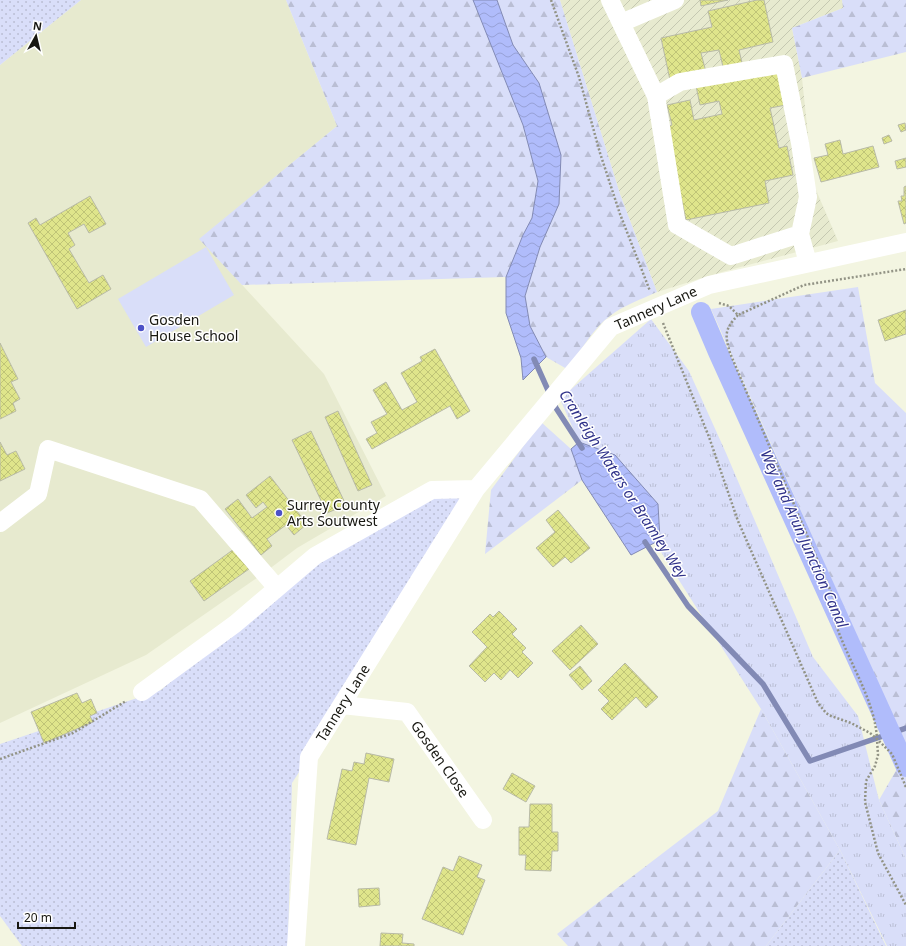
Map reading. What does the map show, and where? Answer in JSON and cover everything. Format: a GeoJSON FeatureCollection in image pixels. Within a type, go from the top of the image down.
{"type":"FeatureCollection","features":[{"type":"Feature","properties":{"kind":"street"},"geometry":{"type":"LineString","coordinates":[[610,0],[656,96],[677,225],[731,256],[800,234]]}},
{"type":"Feature","properties":{"kind":"street"},"geometry":{"type":"LineString","coordinates":[[621,23],[675,0]]}},
{"type":"Feature","properties":{"kind":"street"},"geometry":{"type":"LineString","coordinates":[[656,96],[680,82],[784,64],[800,143],[808,197],[800,234],[808,264]]}},
{"type":"Feature","properties":{"kind":"street","name":"Tannery Lane"},"geometry":{"type":"LineString","coordinates":[[296,946],[309,757],[476,489],[611,327],[708,285],[906,242]]}},
{"type":"Feature","properties":{"kind":"street"},"geometry":{"type":"LineString","coordinates":[[0,523],[38,494],[48,449],[200,499],[278,588]]}},
{"type":"Feature","properties":{"kind":"street"},"geometry":{"type":"LineString","coordinates":[[142,692],[235,624],[315,556],[432,490],[476,489]]}},
{"type":"Feature","properties":{"kind":"street","name":"Gosden Close"},"geometry":{"type":"LineString","coordinates":[[342,705],[407,712],[483,820]]}},
{"type":"Feature","properties":{"kind":"path"},"geometry":{"type":"LineString","coordinates":[[551,0],[578,77],[620,214],[652,295]]}},
{"type":"Feature","properties":{"kind":"path"},"geometry":{"type":"LineString","coordinates":[[906,269],[804,285],[738,315],[729,324],[727,331],[727,341],[730,354],[834,599],[834,616],[869,704],[876,727],[878,755],[875,766],[866,782],[865,802],[878,853],[906,905]]}},
{"type":"Feature","properties":{"kind":"path"},"geometry":{"type":"LineString","coordinates":[[714,302],[729,306],[738,315]]}},
{"type":"Feature","properties":{"kind":"path"},"geometry":{"type":"LineString","coordinates":[[660,318],[709,437],[738,522],[818,703],[826,713],[870,733],[877,739],[892,754],[906,788]]}},
{"type":"Feature","properties":{"kind":"path"},"geometry":{"type":"LineString","coordinates":[[0,759],[73,733],[142,692]]}},
{"type":"Feature","properties":{"kind":"shaded area","name":"Gosden House School"},"geometry":{"type":"Polygon","coordinates":[[[81,0],[286,0],[337,126],[200,239],[324,374],[386,496],[297,548],[264,573],[146,655],[0,723],[0,65],[81,0]]]}},
{"type":"Feature","properties":{"kind":"shaded area"},"geometry":{"type":"Polygon","coordinates":[[[560,0],[842,0],[843,8],[792,28],[802,78],[813,183],[838,241],[722,272],[657,292],[620,194],[560,0]]]}},
{"type":"Feature","properties":{"kind":"green space"},"geometry":{"type":"Polygon","coordinates":[[[0,0],[81,0],[0,65],[0,0]]]}},
{"type":"Feature","properties":{"kind":"green space"},"geometry":{"type":"Polygon","coordinates":[[[286,0],[478,0],[523,125],[538,181],[532,218],[506,277],[242,285],[199,239],[337,126],[286,0]]]}},
{"type":"Feature","properties":{"kind":"green space"},"geometry":{"type":"Polygon","coordinates":[[[497,0],[560,0],[620,194],[657,292],[633,302],[615,312],[604,321],[592,334],[567,369],[546,357],[530,326],[525,296],[540,247],[559,204],[539,83],[513,45],[497,0]]]}},
{"type":"Feature","properties":{"kind":"green space"},"geometry":{"type":"Polygon","coordinates":[[[842,0],[906,0],[906,52],[802,78],[792,28],[843,8],[842,0]]]}},
{"type":"Feature","properties":{"kind":"green space"},"geometry":{"type":"Polygon","coordinates":[[[206,247],[234,295],[146,347],[118,299],[206,247]]]}},
{"type":"Feature","properties":{"kind":"green space"},"geometry":{"type":"Polygon","coordinates":[[[858,287],[875,383],[906,413],[906,746],[711,309],[858,287]]]}},
{"type":"Feature","properties":{"kind":"green space"},"geometry":{"type":"Polygon","coordinates":[[[651,319],[689,371],[726,453],[813,657],[858,716],[879,800],[906,859],[906,946],[887,946],[840,850],[761,709],[661,552],[658,504],[615,455],[579,442],[560,399],[651,319]]]}},
{"type":"Feature","properties":{"kind":"green space"},"geometry":{"type":"Polygon","coordinates":[[[541,422],[571,449],[582,480],[485,554],[491,490],[541,422]]]}},
{"type":"Feature","properties":{"kind":"green space"},"geometry":{"type":"Polygon","coordinates":[[[431,482],[485,487],[292,783],[288,946],[22,946],[0,916],[0,744],[161,690],[291,572],[431,482]]]}},
{"type":"Feature","properties":{"kind":"green space"},"geometry":{"type":"Polygon","coordinates":[[[761,709],[840,850],[766,946],[568,946],[557,934],[718,811],[761,709]]]}},
{"type":"Feature","properties":{"kind":"green space"},"geometry":{"type":"Polygon","coordinates":[[[906,753],[906,859],[879,800],[906,753]]]}},
{"type":"Feature","properties":{"kind":"green space"},"geometry":{"type":"Polygon","coordinates":[[[840,850],[886,946],[766,946],[840,850]]]}},
{"type":"Feature","properties":{"kind":"water"},"geometry":{"type":"Polygon","coordinates":[[[473,0],[497,0],[513,45],[539,83],[561,155],[559,204],[540,247],[525,296],[530,326],[546,357],[523,380],[521,358],[506,313],[506,277],[523,235],[532,218],[538,181],[523,125],[473,0]]]}},
{"type":"Feature","properties":{"kind":"water"},"geometry":{"type":"Polygon","coordinates":[[[579,442],[615,455],[658,504],[660,540],[631,555],[582,480],[571,449],[579,442]]]}},
{"type":"Feature","properties":{"kind":"building"},"geometry":{"type":"Polygon","coordinates":[[[700,0],[728,0],[701,6],[700,0]]]}},
{"type":"Feature","properties":{"kind":"building"},"geometry":{"type":"Polygon","coordinates":[[[757,0],[764,0],[773,42],[739,50],[743,67],[724,71],[719,50],[701,53],[706,72],[670,80],[661,38],[712,27],[708,11],[757,0]]]}},
{"type":"Feature","properties":{"kind":"building"},"geometry":{"type":"Polygon","coordinates":[[[779,68],[786,105],[770,108],[779,148],[787,146],[793,175],[765,181],[769,203],[686,220],[666,127],[672,125],[667,105],[690,100],[694,120],[722,114],[719,101],[700,105],[696,86],[779,68]]]}},
{"type":"Feature","properties":{"kind":"building"},"geometry":{"type":"Polygon","coordinates":[[[905,123],[906,130],[901,132],[898,125],[905,123]]]}},
{"type":"Feature","properties":{"kind":"building"},"geometry":{"type":"Polygon","coordinates":[[[889,135],[892,141],[884,144],[882,138],[889,135]]]}},
{"type":"Feature","properties":{"kind":"building"},"geometry":{"type":"Polygon","coordinates":[[[840,140],[843,154],[873,146],[879,167],[821,182],[814,158],[828,155],[825,144],[840,140]]]}},
{"type":"Feature","properties":{"kind":"building"},"geometry":{"type":"Polygon","coordinates":[[[906,158],[906,167],[897,169],[895,161],[906,158]]]}},
{"type":"Feature","properties":{"kind":"building"},"geometry":{"type":"Polygon","coordinates":[[[906,186],[906,223],[904,224],[898,201],[902,201],[901,196],[904,196],[904,187],[906,186]]]}},
{"type":"Feature","properties":{"kind":"building"},"geometry":{"type":"Polygon","coordinates":[[[90,196],[106,224],[89,233],[84,224],[68,233],[75,245],[69,249],[89,283],[103,275],[111,289],[77,309],[28,223],[36,218],[40,225],[90,196]]]}},
{"type":"Feature","properties":{"kind":"building"},"geometry":{"type":"Polygon","coordinates":[[[906,310],[906,334],[885,341],[878,320],[906,310]]]}},
{"type":"Feature","properties":{"kind":"building"},"geometry":{"type":"Polygon","coordinates":[[[0,343],[18,379],[11,382],[20,399],[13,403],[16,411],[0,419],[0,343]]]}},
{"type":"Feature","properties":{"kind":"building"},"geometry":{"type":"Polygon","coordinates":[[[435,349],[470,411],[457,419],[450,406],[372,449],[366,439],[377,433],[371,422],[387,414],[373,390],[386,382],[402,410],[417,402],[401,373],[422,361],[420,357],[435,349]]]}},
{"type":"Feature","properties":{"kind":"building"},"geometry":{"type":"Polygon","coordinates":[[[338,411],[372,485],[358,491],[325,417],[338,411]]]}},
{"type":"Feature","properties":{"kind":"building"},"geometry":{"type":"Polygon","coordinates":[[[311,431],[346,505],[327,513],[292,440],[311,431]]]}},
{"type":"Feature","properties":{"kind":"building"},"geometry":{"type":"Polygon","coordinates":[[[0,442],[7,455],[16,451],[25,469],[0,481],[0,442]]]}},
{"type":"Feature","properties":{"kind":"building","name":"Surrey County Arts Soutwest"},"geometry":{"type":"Polygon","coordinates":[[[270,476],[307,524],[294,535],[286,525],[267,539],[272,546],[261,555],[225,509],[238,499],[252,518],[267,507],[263,502],[256,508],[246,495],[270,476]]]}},
{"type":"Feature","properties":{"kind":"building"},"geometry":{"type":"Polygon","coordinates":[[[558,510],[590,548],[571,563],[565,557],[553,567],[536,548],[555,532],[546,520],[558,510]]]}},
{"type":"Feature","properties":{"kind":"building"},"geometry":{"type":"Polygon","coordinates":[[[234,549],[249,569],[204,601],[190,581],[234,549]]]}},
{"type":"Feature","properties":{"kind":"building"},"geometry":{"type":"Polygon","coordinates":[[[499,611],[517,629],[512,634],[526,648],[522,652],[533,663],[518,678],[510,670],[501,680],[494,673],[485,682],[469,666],[487,647],[472,632],[490,614],[493,617],[499,611]]]}},
{"type":"Feature","properties":{"kind":"building"},"geometry":{"type":"Polygon","coordinates":[[[581,625],[598,644],[570,670],[552,651],[581,625]]]}},
{"type":"Feature","properties":{"kind":"building"},"geometry":{"type":"Polygon","coordinates":[[[625,663],[658,697],[646,708],[636,697],[612,720],[601,709],[609,701],[598,690],[625,663]]]}},
{"type":"Feature","properties":{"kind":"building"},"geometry":{"type":"Polygon","coordinates":[[[580,666],[592,681],[582,690],[569,675],[580,666]]]}},
{"type":"Feature","properties":{"kind":"building"},"geometry":{"type":"Polygon","coordinates":[[[77,693],[82,703],[91,699],[97,713],[90,716],[93,722],[44,743],[31,712],[77,693]]]}},
{"type":"Feature","properties":{"kind":"building"},"geometry":{"type":"Polygon","coordinates":[[[366,753],[394,759],[389,782],[369,778],[356,845],[327,839],[342,769],[352,771],[354,762],[364,764],[366,753]]]}},
{"type":"Feature","properties":{"kind":"building"},"geometry":{"type":"Polygon","coordinates":[[[512,773],[535,786],[526,802],[503,789],[512,773]]]}},
{"type":"Feature","properties":{"kind":"building"},"geometry":{"type":"Polygon","coordinates":[[[530,804],[552,804],[552,832],[558,832],[558,851],[552,851],[551,871],[525,870],[526,855],[519,855],[519,827],[529,827],[530,804]]]}},
{"type":"Feature","properties":{"kind":"building"},"geometry":{"type":"Polygon","coordinates":[[[459,856],[482,865],[477,877],[485,880],[463,935],[422,919],[443,867],[453,871],[459,856]]]}},
{"type":"Feature","properties":{"kind":"building"},"geometry":{"type":"Polygon","coordinates":[[[379,888],[380,905],[359,907],[358,889],[379,888]]]}},
{"type":"Feature","properties":{"kind":"building"},"geometry":{"type":"Polygon","coordinates":[[[381,933],[403,934],[402,943],[414,944],[414,946],[380,946],[381,933]]]}},
{"type":"Feature","properties":{"kind":"waterway","name":"Wey and Arun Junction Canal"},"geometry":{"type":"LineString","coordinates":[[701,312],[906,767]]}},
{"type":"Feature","properties":{"kind":"waterway","name":"Cranleigh Waters or Bramley Wey"},"geometry":{"type":"LineString","coordinates":[[534,359],[556,408],[582,448]]}},
{"type":"Feature","properties":{"kind":"waterway","name":"Cranleigh Waters or Bramley Wey"},"geometry":{"type":"LineString","coordinates":[[645,542],[688,606],[763,684],[810,761],[906,728]]}},
{"type":"Feature","properties":{"kind":"place","name":"Gosden House School"},"geometry":{"type":"Point","coordinates":[141,328]}},
{"type":"Feature","properties":{"kind":"place","name":"Surrey County Arts Soutwest"},"geometry":{"type":"Point","coordinates":[279,513]}}]}
